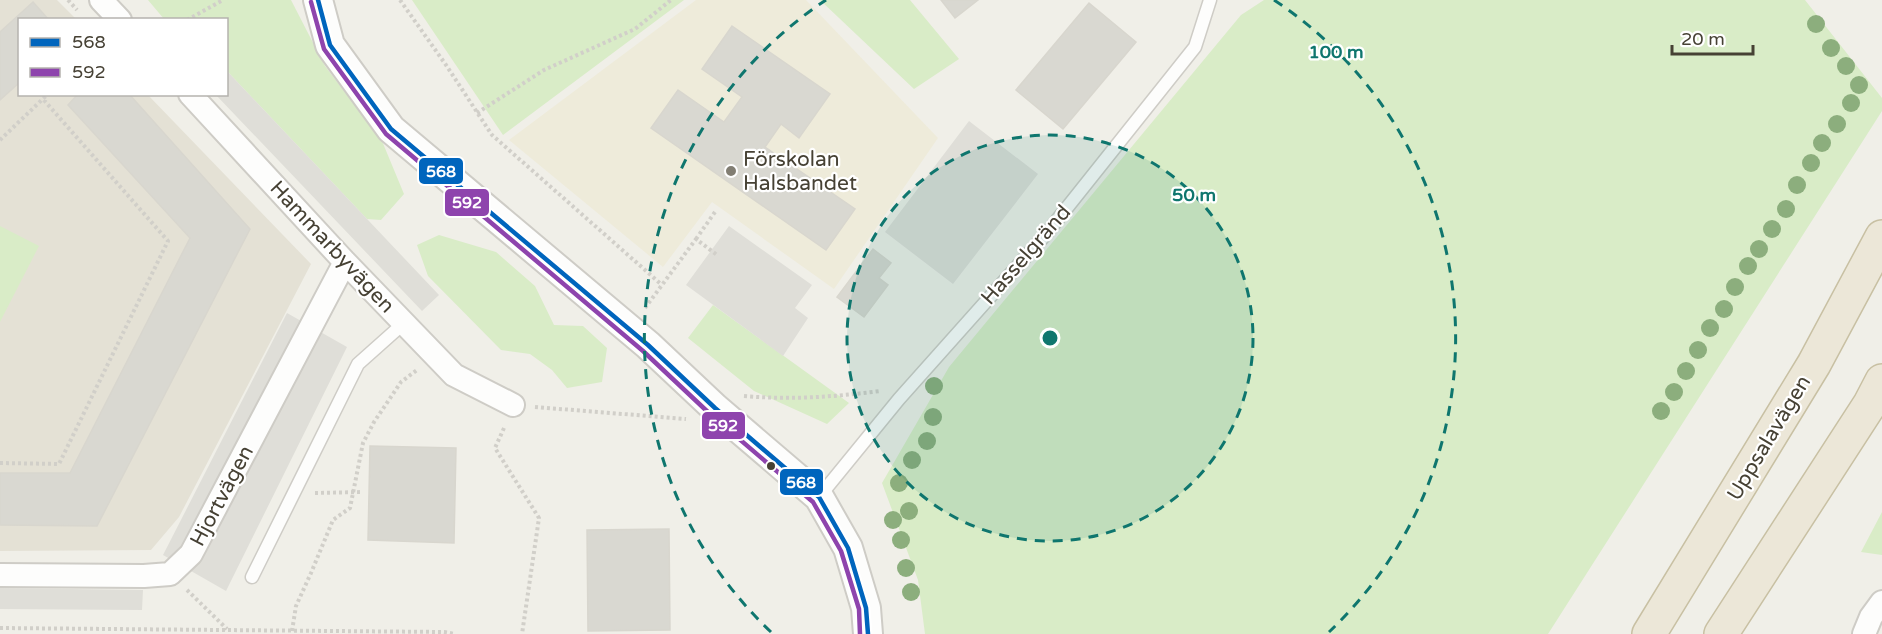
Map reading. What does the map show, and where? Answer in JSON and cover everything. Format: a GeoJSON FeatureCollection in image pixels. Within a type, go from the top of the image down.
{"type":"FeatureCollection","features":[{"type":"Feature","properties":{"kind":"highway","name":"Uppsalavägen"},"geometry":{"type":"LineString","coordinates":[[1649,634],[1814,364],[1882,237]]}},
{"type":"Feature","properties":{"kind":"highway"},"geometry":{"type":"LineString","coordinates":[[1721,634],[1870,404],[1882,381]]}},
{"type":"Feature","properties":{"kind":"street"},"geometry":{"type":"LineString","coordinates":[[101,0],[118,18]]}},
{"type":"Feature","properties":{"kind":"street"},"geometry":{"type":"LineString","coordinates":[[318,0],[330,45],[391,129],[648,345],[726,402],[819,497],[848,548],[866,608],[868,634]]}},
{"type":"Feature","properties":{"kind":"street","name":"Hammarbyvägen"},"geometry":{"type":"LineString","coordinates":[[192,96],[345,262],[454,375],[513,405]]}},
{"type":"Feature","properties":{"kind":"street","name":"Hjortvägen"},"geometry":{"type":"LineString","coordinates":[[170,574],[191,554],[345,262]]}},
{"type":"Feature","properties":{"kind":"street"},"geometry":{"type":"LineString","coordinates":[[0,575],[144,576],[170,574]]}},
{"type":"Feature","properties":{"kind":"street"},"geometry":{"type":"LineString","coordinates":[[1864,634],[1871,617],[1882,603]]}},
{"type":"Feature","properties":{"kind":"lane","name":"Hasselgränd"},"geometry":{"type":"LineString","coordinates":[[819,497],[899,399],[1046,234],[1195,47],[1210,0]]}},
{"type":"Feature","properties":{"kind":"lane"},"geometry":{"type":"LineString","coordinates":[[252,577],[358,364],[404,323]]}},
{"type":"Feature","properties":{"kind":"path"},"geometry":{"type":"LineString","coordinates":[[191,18],[223,0]]}},
{"type":"Feature","properties":{"kind":"path"},"geometry":{"type":"LineString","coordinates":[[400,0],[492,135],[662,285]]}},
{"type":"Feature","properties":{"kind":"path"},"geometry":{"type":"LineString","coordinates":[[477,113],[544,70],[635,29],[671,0]]}},
{"type":"Feature","properties":{"kind":"path"},"geometry":{"type":"LineString","coordinates":[[0,140],[46,96]]}},
{"type":"Feature","properties":{"kind":"path"},"geometry":{"type":"LineString","coordinates":[[0,463],[59,464],[168,241],[44,99]]}},
{"type":"Feature","properties":{"kind":"path"},"geometry":{"type":"LineString","coordinates":[[644,310],[715,212]]}},
{"type":"Feature","properties":{"kind":"path"},"geometry":{"type":"LineString","coordinates":[[696,239],[717,255]]}},
{"type":"Feature","properties":{"kind":"path"},"geometry":{"type":"LineString","coordinates":[[292,632],[296,606],[333,520],[350,508],[363,443],[401,382],[435,356]]}},
{"type":"Feature","properties":{"kind":"path"},"geometry":{"type":"LineString","coordinates":[[522,634],[539,518],[495,448],[513,405],[704,421],[726,402],[768,398],[822,398],[887,390]]}},
{"type":"Feature","properties":{"kind":"path"},"geometry":{"type":"LineString","coordinates":[[316,493],[363,492]]}},
{"type":"Feature","properties":{"kind":"path"},"geometry":{"type":"LineString","coordinates":[[170,574],[227,630]]}},
{"type":"Feature","properties":{"kind":"path"},"geometry":{"type":"LineString","coordinates":[[0,628],[455,634]]}},
{"type":"Feature","properties":{"kind":"shaded area"},"geometry":{"type":"Polygon","coordinates":[[[0,0],[57,0],[75,18],[18,18],[18,96],[149,96],[311,264],[179,517],[151,550],[0,551],[0,0]]]}},
{"type":"Feature","properties":{"kind":"shaded area","name":"Förskolan Halsbandet"},"geometry":{"type":"Polygon","coordinates":[[[696,0],[806,0],[938,138],[834,289],[712,202],[663,267],[509,140],[696,0]]]}},
{"type":"Feature","properties":{"kind":"shaded area"},"geometry":{"type":"Polygon","coordinates":[[[228,72],[439,295],[422,311],[217,96],[228,96],[228,72]]]}},
{"type":"Feature","properties":{"kind":"shaded area"},"geometry":{"type":"Polygon","coordinates":[[[969,121],[1038,174],[953,284],[885,232],[969,121]]]}},
{"type":"Feature","properties":{"kind":"shaded area"},"geometry":{"type":"Polygon","coordinates":[[[729,226],[812,285],[795,308],[808,318],[783,356],[686,285],[729,226]]]}},
{"type":"Feature","properties":{"kind":"shaded area"},"geometry":{"type":"Polygon","coordinates":[[[287,313],[347,347],[226,591],[163,555],[287,313]]]}},
{"type":"Feature","properties":{"kind":"shaded area"},"geometry":{"type":"Polygon","coordinates":[[[0,588],[143,590],[142,610],[0,609],[0,588]]]}},
{"type":"Feature","properties":{"kind":"green space"},"geometry":{"type":"Polygon","coordinates":[[[148,0],[291,0],[325,66],[382,141],[404,194],[381,220],[367,219],[228,72],[228,18],[163,18],[148,0]]]}},
{"type":"Feature","properties":{"kind":"green space"},"geometry":{"type":"Polygon","coordinates":[[[412,0],[684,0],[503,135],[412,0]]]}},
{"type":"Feature","properties":{"kind":"green space"},"geometry":{"type":"Polygon","coordinates":[[[820,0],[910,0],[959,59],[914,89],[820,0]]]}},
{"type":"Feature","properties":{"kind":"green space"},"geometry":{"type":"Polygon","coordinates":[[[1264,0],[1805,0],[1882,98],[1882,111],[1548,634],[925,634],[918,580],[882,483],[949,367],[1241,15],[1264,0]]]}},
{"type":"Feature","properties":{"kind":"green space"},"geometry":{"type":"Polygon","coordinates":[[[0,226],[39,246],[0,322],[0,226]]]}},
{"type":"Feature","properties":{"kind":"green space"},"geometry":{"type":"Polygon","coordinates":[[[439,235],[496,252],[535,286],[554,325],[583,326],[607,348],[602,382],[567,388],[552,370],[530,354],[501,350],[428,276],[417,245],[439,235]]]}},
{"type":"Feature","properties":{"kind":"green space"},"geometry":{"type":"Polygon","coordinates":[[[713,305],[849,403],[827,424],[754,391],[688,338],[713,305]]]}},
{"type":"Feature","properties":{"kind":"green space"},"geometry":{"type":"Polygon","coordinates":[[[1882,512],[1882,555],[1861,552],[1882,512]]]}},
{"type":"Feature","properties":{"kind":"building"},"geometry":{"type":"Polygon","coordinates":[[[941,0],[978,0],[955,18],[941,0]]]}},
{"type":"Feature","properties":{"kind":"building"},"geometry":{"type":"Polygon","coordinates":[[[33,2],[47,18],[18,18],[18,84],[0,100],[0,32],[33,2]]]}},
{"type":"Feature","properties":{"kind":"building"},"geometry":{"type":"Polygon","coordinates":[[[1089,3],[1136,42],[1063,129],[1016,90],[1089,3]]]}},
{"type":"Feature","properties":{"kind":"building"},"geometry":{"type":"Polygon","coordinates":[[[732,26],[830,94],[799,138],[781,124],[765,147],[855,209],[826,250],[651,128],[678,90],[724,122],[742,97],[702,69],[732,26]]]}},
{"type":"Feature","properties":{"kind":"building"},"geometry":{"type":"Polygon","coordinates":[[[76,96],[131,96],[250,229],[97,526],[0,525],[0,473],[70,473],[190,238],[68,105],[76,96]]]}},
{"type":"Feature","properties":{"kind":"building"},"geometry":{"type":"Polygon","coordinates":[[[873,249],[891,263],[879,278],[888,285],[864,317],[837,297],[873,249]]]}},
{"type":"Feature","properties":{"kind":"building"},"geometry":{"type":"Polygon","coordinates":[[[370,446],[456,448],[454,543],[368,540],[370,446]]]}},
{"type":"Feature","properties":{"kind":"building"},"geometry":{"type":"Polygon","coordinates":[[[669,529],[670,630],[588,631],[587,530],[669,529]]]}},
{"type":"Feature","properties":{"kind":"transit line","name":"568"},"geometry":{"type":"LineString","coordinates":[[318,0],[330,45],[391,129],[648,345],[715,408],[819,497],[848,548],[866,608],[868,634]]}},
{"type":"Feature","properties":{"kind":"transit line","name":"592"},"geometry":{"type":"LineString","coordinates":[[311,2],[324,49],[386,134],[643,351],[710,414],[813,502],[841,551],[859,609],[860,634]]}},
{"type":"Feature","properties":{"kind":"place","name":"Förskolan Halsbandet"},"geometry":{"type":"Point","coordinates":[731,171]}}]}
